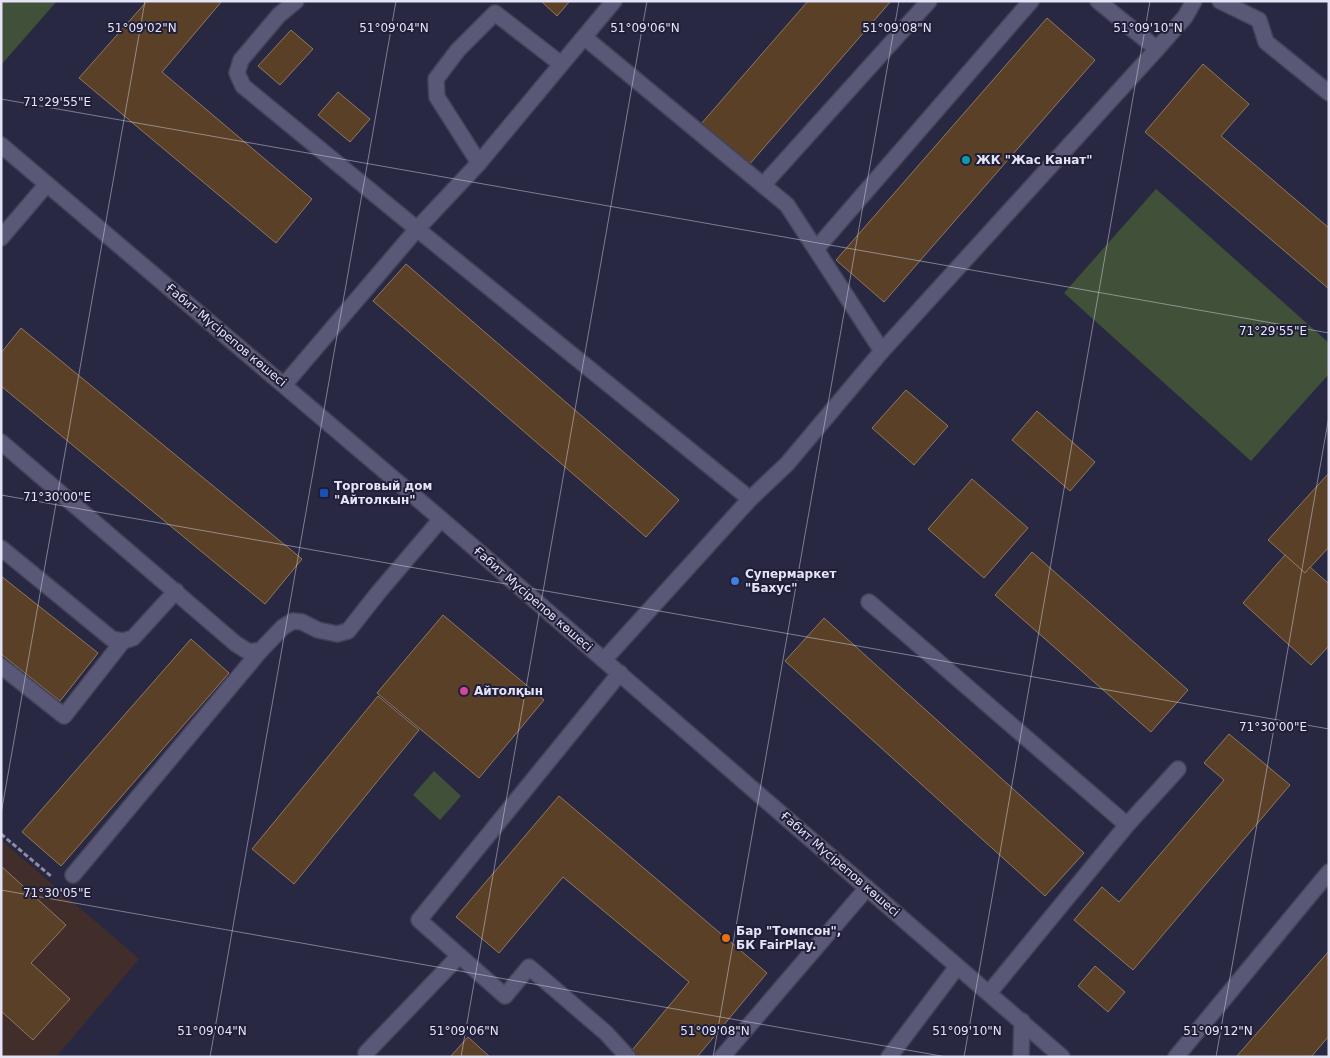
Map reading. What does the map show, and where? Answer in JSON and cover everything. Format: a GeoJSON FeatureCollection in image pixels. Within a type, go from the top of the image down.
{"type":"FeatureCollection","features":[{"type":"Feature","properties":{"kind":"street"},"geometry":{"type":"LineString","coordinates":[[296,1],[279,15],[241,60],[237,73],[244,86],[750,499]]}},
{"type":"Feature","properties":{"kind":"street"},"geometry":{"type":"LineString","coordinates":[[284,385],[417,229],[479,163],[614,1]]}},
{"type":"Feature","properties":{"kind":"street"},"geometry":{"type":"LineString","coordinates":[[763,185],[929,1]]}},
{"type":"Feature","properties":{"kind":"street"},"geometry":{"type":"LineString","coordinates":[[816,249],[1031,1]]}},
{"type":"Feature","properties":{"kind":"street"},"geometry":{"type":"LineString","coordinates":[[1098,1],[1157,49]]}},
{"type":"Feature","properties":{"kind":"street"},"geometry":{"type":"LineString","coordinates":[[604,660],[750,499],[787,464],[882,351],[1157,49],[1185,17],[1194,1]]}},
{"type":"Feature","properties":{"kind":"street"},"geometry":{"type":"LineString","coordinates":[[1220,1],[1259,20],[1266,42],[1329,93]]}},
{"type":"Feature","properties":{"kind":"street"},"geometry":{"type":"LineString","coordinates":[[479,163],[437,97],[436,79],[458,50],[495,13],[561,64]]}},
{"type":"Feature","properties":{"kind":"street"},"geometry":{"type":"LineString","coordinates":[[584,37],[787,205],[882,351]]}},
{"type":"Feature","properties":{"kind":"street","name":"Ғабит Мүсірепов көшесі"},"geometry":{"type":"LineString","coordinates":[[1,145],[441,519],[1062,1057]]}},
{"type":"Feature","properties":{"kind":"street"},"geometry":{"type":"LineString","coordinates":[[1,238],[47,184]]}},
{"type":"Feature","properties":{"kind":"street"},"geometry":{"type":"LineString","coordinates":[[1,442],[236,644],[249,652],[261,650]]}},
{"type":"Feature","properties":{"kind":"street"},"geometry":{"type":"LineString","coordinates":[[73,875],[261,650],[284,627],[293,621],[302,622],[318,630],[337,634],[348,631],[441,519]]}},
{"type":"Feature","properties":{"kind":"street"},"geometry":{"type":"LineString","coordinates":[[1,548],[112,639],[123,641],[133,638],[176,591]]}},
{"type":"Feature","properties":{"kind":"street"},"geometry":{"type":"LineString","coordinates":[[869,602],[1127,826]]}},
{"type":"Feature","properties":{"kind":"street"},"geometry":{"type":"LineString","coordinates":[[1,666],[64,716],[123,641]]}},
{"type":"Feature","properties":{"kind":"street"},"geometry":{"type":"LineString","coordinates":[[620,673],[419,920],[505,996],[529,967],[606,1033],[628,1057]]}},
{"type":"Feature","properties":{"kind":"street"},"geometry":{"type":"LineString","coordinates":[[989,993],[1127,826],[1178,769]]}},
{"type":"Feature","properties":{"kind":"street"},"geometry":{"type":"LineString","coordinates":[[1176,1057],[1329,872]]}},
{"type":"Feature","properties":{"kind":"street"},"geometry":{"type":"LineString","coordinates":[[722,1057],[868,888]]}},
{"type":"Feature","properties":{"kind":"street"},"geometry":{"type":"LineString","coordinates":[[366,1053],[459,956]]}},
{"type":"Feature","properties":{"kind":"street"},"geometry":{"type":"LineString","coordinates":[[889,1057],[957,967]]}},
{"type":"Feature","properties":{"kind":"street"},"geometry":{"type":"LineString","coordinates":[[1021,1057],[1022,1022]]}},
{"type":"Feature","properties":{"kind":"path"},"geometry":{"type":"LineString","coordinates":[[1,834],[63,886],[73,875]]}},
{"type":"Feature","properties":{"kind":"shaded area"},"geometry":{"type":"Polygon","coordinates":[[[1,840],[139,959],[56,1057],[1,1057],[1,840]]]}},
{"type":"Feature","properties":{"kind":"green space"},"geometry":{"type":"Polygon","coordinates":[[[1,1],[57,1],[1,65],[1,1]]]}},
{"type":"Feature","properties":{"kind":"green space"},"geometry":{"type":"Polygon","coordinates":[[[1156,189],[1329,343],[1329,374],[1251,461],[1064,293],[1156,189]]]}},
{"type":"Feature","properties":{"kind":"green space"},"geometry":{"type":"Polygon","coordinates":[[[434,771],[461,796],[440,820],[413,795],[434,771]]]}},
{"type":"Feature","properties":{"kind":"building"},"geometry":{"type":"Polygon","coordinates":[[[147,1],[222,1],[162,72],[312,199],[276,243],[79,78],[147,1]]]}},
{"type":"Feature","properties":{"kind":"building"},"geometry":{"type":"Polygon","coordinates":[[[541,1],[570,1],[557,16],[541,1]]]}},
{"type":"Feature","properties":{"kind":"building"},"geometry":{"type":"Polygon","coordinates":[[[808,1],[891,1],[748,166],[701,124],[808,1]]]}},
{"type":"Feature","properties":{"kind":"building","name":"ЖК \"Жас Канат\""},"geometry":{"type":"Polygon","coordinates":[[[1047,18],[1095,60],[884,302],[836,260],[1047,18]]]}},
{"type":"Feature","properties":{"kind":"building"},"geometry":{"type":"Polygon","coordinates":[[[291,30],[313,49],[280,85],[258,66],[291,30]]]}},
{"type":"Feature","properties":{"kind":"building"},"geometry":{"type":"Polygon","coordinates":[[[1203,64],[1249,104],[1221,136],[1329,228],[1329,289],[1145,132],[1203,64]]]}},
{"type":"Feature","properties":{"kind":"building"},"geometry":{"type":"Polygon","coordinates":[[[338,92],[370,119],[350,142],[318,115],[338,92]]]}},
{"type":"Feature","properties":{"kind":"building"},"geometry":{"type":"Polygon","coordinates":[[[406,264],[679,500],[646,537],[373,301],[406,264]]]}},
{"type":"Feature","properties":{"kind":"building"},"geometry":{"type":"Polygon","coordinates":[[[21,328],[302,559],[265,604],[1,386],[1,353],[21,328]]]}},
{"type":"Feature","properties":{"kind":"building"},"geometry":{"type":"Polygon","coordinates":[[[906,390],[948,426],[914,465],[872,428],[906,390]]]}},
{"type":"Feature","properties":{"kind":"building"},"geometry":{"type":"Polygon","coordinates":[[[1037,411],[1095,462],[1070,491],[1012,440],[1037,411]]]}},
{"type":"Feature","properties":{"kind":"building"},"geometry":{"type":"Polygon","coordinates":[[[1329,473],[1329,547],[1305,573],[1268,540],[1329,473]]]}},
{"type":"Feature","properties":{"kind":"building"},"geometry":{"type":"Polygon","coordinates":[[[972,479],[1028,528],[984,578],[928,529],[972,479]]]}},
{"type":"Feature","properties":{"kind":"building"},"geometry":{"type":"Polygon","coordinates":[[[1032,552],[1188,690],[1151,732],[995,595],[1032,552]]]}},
{"type":"Feature","properties":{"kind":"building"},"geometry":{"type":"Polygon","coordinates":[[[1285,555],[1305,573],[1310,567],[1329,584],[1329,646],[1311,665],[1243,603],[1285,555]]]}},
{"type":"Feature","properties":{"kind":"building"},"geometry":{"type":"Polygon","coordinates":[[[1,576],[98,653],[60,701],[1,654],[1,576]]]}},
{"type":"Feature","properties":{"kind":"building"},"geometry":{"type":"Polygon","coordinates":[[[443,615],[544,700],[479,778],[377,693],[443,615]]]}},
{"type":"Feature","properties":{"kind":"building"},"geometry":{"type":"Polygon","coordinates":[[[824,618],[1084,853],[1045,896],[785,661],[824,618]]]}},
{"type":"Feature","properties":{"kind":"building"},"geometry":{"type":"Polygon","coordinates":[[[191,639],[229,673],[61,866],[22,832],[191,639]]]}},
{"type":"Feature","properties":{"kind":"building"},"geometry":{"type":"Polygon","coordinates":[[[378,696],[419,730],[294,884],[252,849],[378,696]]]}},
{"type":"Feature","properties":{"kind":"building"},"geometry":{"type":"Polygon","coordinates":[[[1229,734],[1290,785],[1133,970],[1074,920],[1102,887],[1119,902],[1224,780],[1204,763],[1229,734]]]}},
{"type":"Feature","properties":{"kind":"building"},"geometry":{"type":"Polygon","coordinates":[[[559,796],[767,973],[697,1057],[630,1057],[628,1055],[689,982],[563,877],[499,953],[456,917],[559,796]]]}},
{"type":"Feature","properties":{"kind":"building"},"geometry":{"type":"Polygon","coordinates":[[[1,866],[66,925],[31,963],[70,999],[33,1040],[1,1011],[1,866]]]}},
{"type":"Feature","properties":{"kind":"building"},"geometry":{"type":"Polygon","coordinates":[[[1329,951],[1329,1036],[1311,1057],[1236,1057],[1329,951]]]}},
{"type":"Feature","properties":{"kind":"building"},"geometry":{"type":"Polygon","coordinates":[[[1095,966],[1125,992],[1108,1012],[1078,986],[1095,966]]]}},
{"type":"Feature","properties":{"kind":"building"},"geometry":{"type":"Polygon","coordinates":[[[468,1037],[490,1057],[450,1057],[468,1037]]]}},
{"type":"Feature","properties":{"kind":"place","name":"ЖК \"Жас Канат\""},"geometry":{"type":"Point","coordinates":[966,160]}},
{"type":"Feature","properties":{"kind":"place","name":"Торговый дом \"Айтолкын\""},"geometry":{"type":"Point","coordinates":[324,493]}},
{"type":"Feature","properties":{"kind":"place","name":"Супермаркет \"Бахус\""},"geometry":{"type":"Point","coordinates":[735,581]}},
{"type":"Feature","properties":{"kind":"place","name":"Айтолқын"},"geometry":{"type":"Point","coordinates":[464,691]}},
{"type":"Feature","properties":{"kind":"place","name":"Бар \"Томпсон\", БК FairPlay."},"geometry":{"type":"Point","coordinates":[726,938]}}]}
